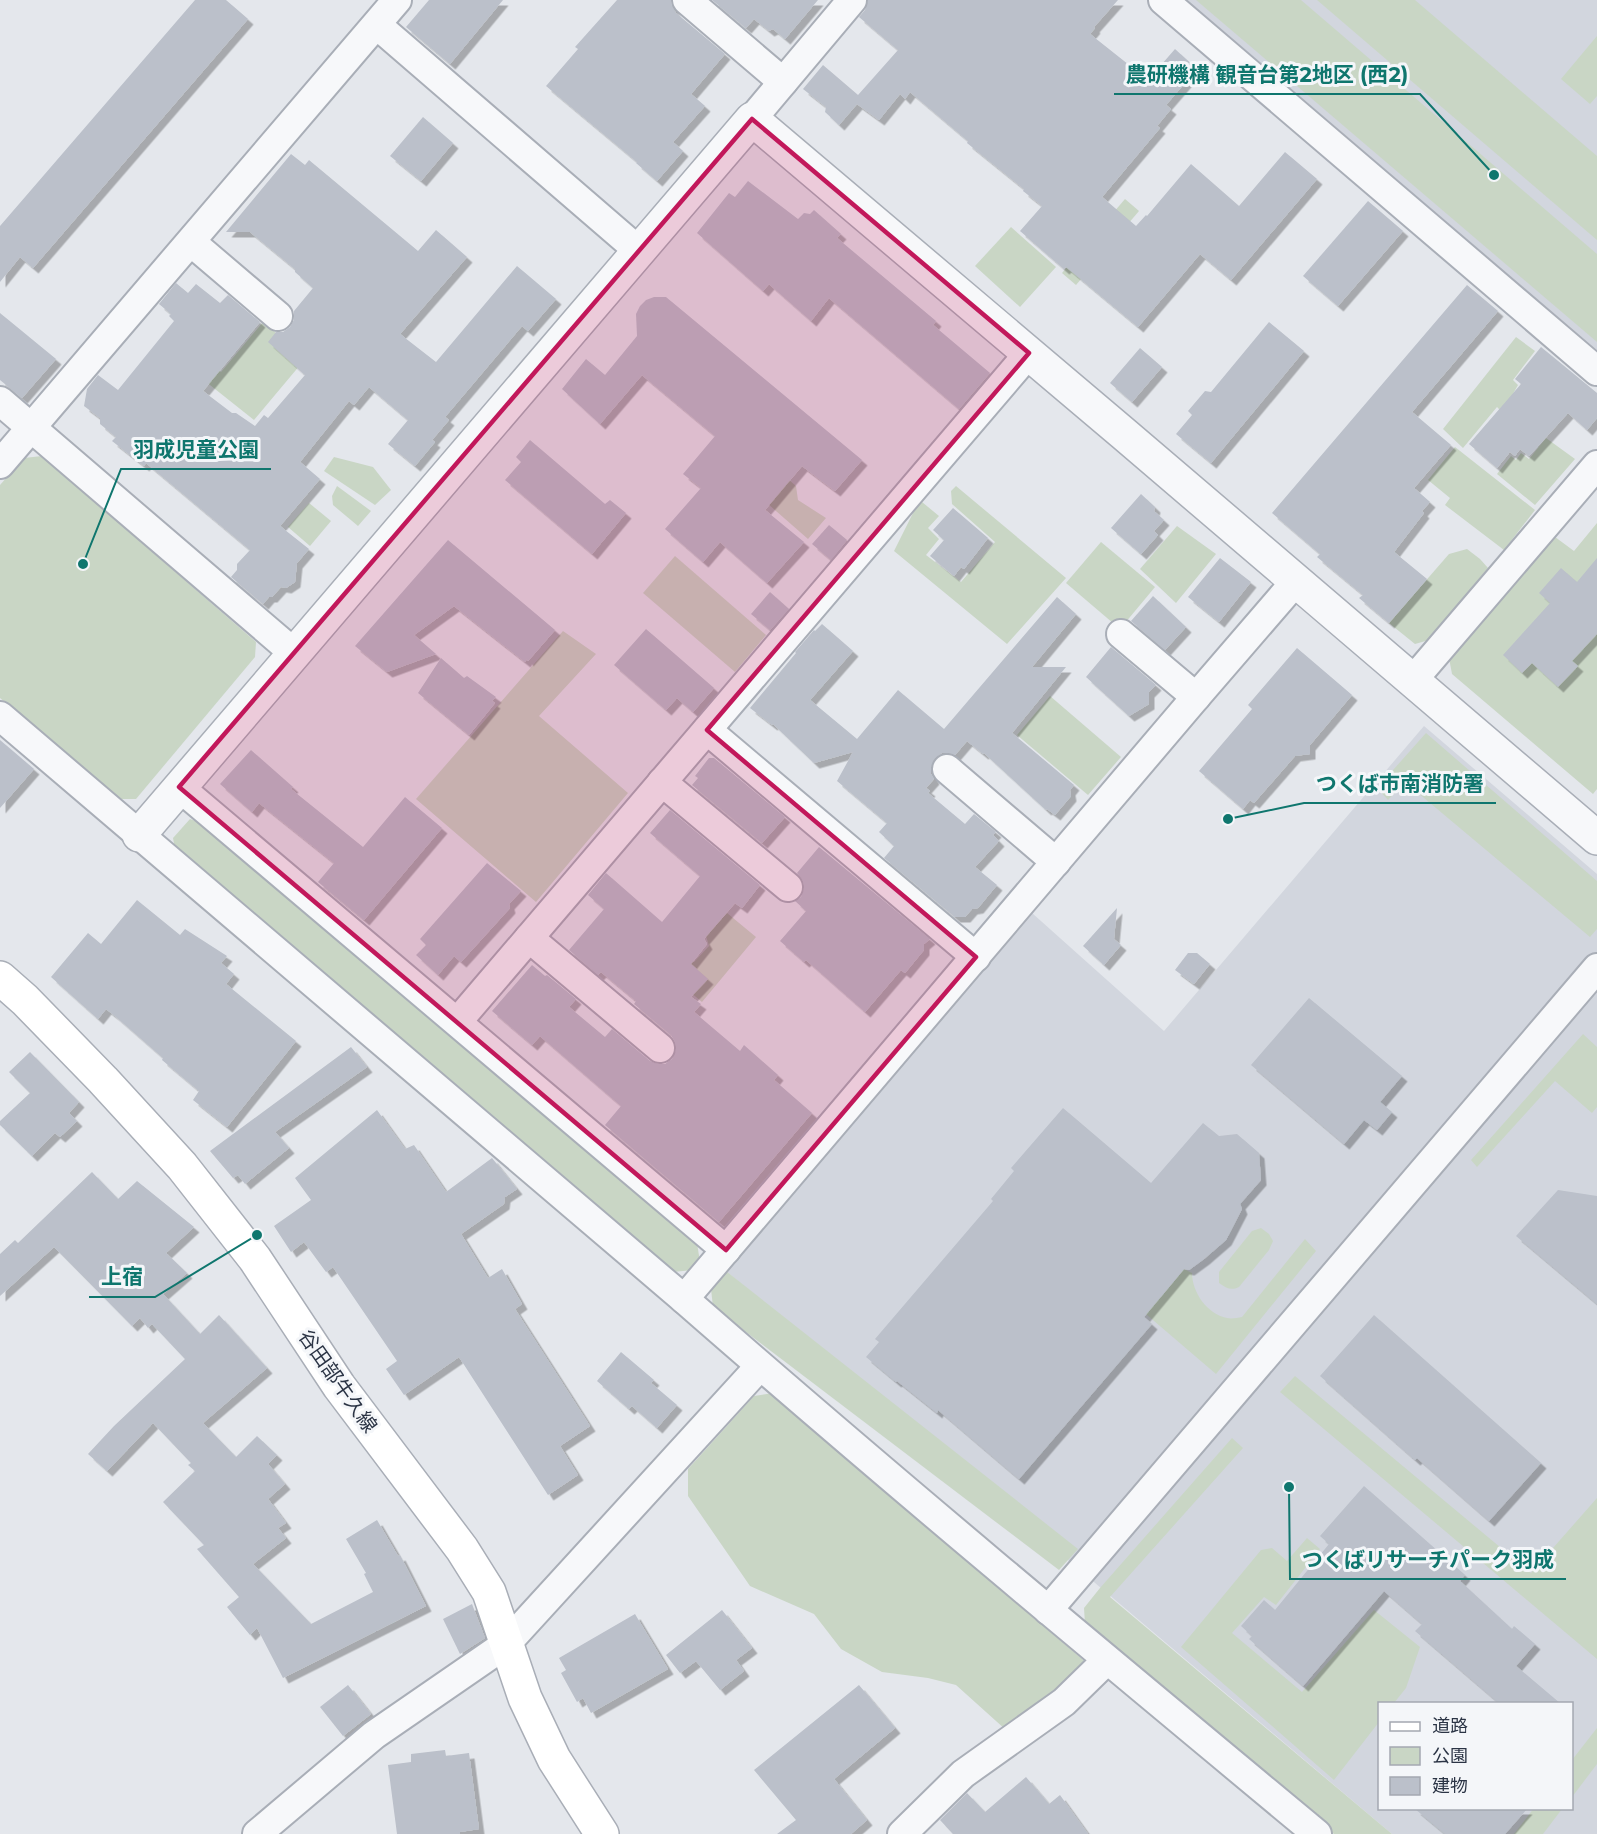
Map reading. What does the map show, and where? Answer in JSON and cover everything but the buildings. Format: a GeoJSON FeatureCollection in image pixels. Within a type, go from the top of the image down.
{"type":"FeatureCollection","features":[{"type":"Feature","properties":{"kind":"main road","name":"谷田部牛久線"},"geometry":{"type":"LineString","coordinates":[[0,978],[72,1048],[182,1166],[255,1259],[339,1386],[462,1549],[489,1592],[525,1698],[554,1759],[602,1834]]}},
{"type":"Feature","properties":{"kind":"street"},"geometry":{"type":"LineString","coordinates":[[0,464],[397,0]]}},
{"type":"Feature","properties":{"kind":"street"},"geometry":{"type":"LineString","coordinates":[[687,0],[783,82]]}},
{"type":"Feature","properties":{"kind":"street"},"geometry":{"type":"LineString","coordinates":[[139,834],[852,0]]}},
{"type":"Feature","properties":{"kind":"street"},"geometry":{"type":"LineString","coordinates":[[1163,0],[1597,371]]}},
{"type":"Feature","properties":{"kind":"street"},"geometry":{"type":"LineString","coordinates":[[377,25],[639,251]]}},
{"type":"Feature","properties":{"kind":"street"},"geometry":{"type":"LineString","coordinates":[[752,119],[1597,838]]}},
{"type":"Feature","properties":{"kind":"street"},"geometry":{"type":"LineString","coordinates":[[191,242],[278,316]]}},
{"type":"Feature","properties":{"kind":"street"},"geometry":{"type":"LineString","coordinates":[[458,1021],[1029,353]]}},
{"type":"Feature","properties":{"kind":"street"},"geometry":{"type":"LineString","coordinates":[[0,401],[294,653]]}},
{"type":"Feature","properties":{"kind":"street"},"geometry":{"type":"LineString","coordinates":[[1413,680],[1597,465]]}},
{"type":"Feature","properties":{"kind":"street"},"geometry":{"type":"LineString","coordinates":[[684,1299],[1296,581]]}},
{"type":"Feature","properties":{"kind":"street"},"geometry":{"type":"LineString","coordinates":[[1121,634],[1196,697]]}},
{"type":"Feature","properties":{"kind":"street"},"geometry":{"type":"LineString","coordinates":[[0,716],[760,1366],[1107,1660],[1317,1834]]}},
{"type":"Feature","properties":{"kind":"street"},"geometry":{"type":"LineString","coordinates":[[707,730],[975,957]]}},
{"type":"Feature","properties":{"kind":"street"},"geometry":{"type":"LineString","coordinates":[[947,769],[1056,862]]}},
{"type":"Feature","properties":{"kind":"street"},"geometry":{"type":"LineString","coordinates":[[662,782],[788,887]]}},
{"type":"Feature","properties":{"kind":"street"},"geometry":{"type":"LineString","coordinates":[[179,787],[726,1250]]}},
{"type":"Feature","properties":{"kind":"street"},"geometry":{"type":"LineString","coordinates":[[529,938],[660,1048]]}},
{"type":"Feature","properties":{"kind":"street"},"geometry":{"type":"LineString","coordinates":[[1048,1610],[1597,968]]}},
{"type":"Feature","properties":{"kind":"street"},"geometry":{"type":"LineString","coordinates":[[257,1834],[374,1735],[506,1644],[760,1366]]}},
{"type":"Feature","properties":{"kind":"street"},"geometry":{"type":"LineString","coordinates":[[902,1834],[963,1774],[1064,1702],[1107,1660]]}},
{"type":"Feature","properties":{"kind":"highlighted area"},"geometry":{"type":"Polygon","coordinates":[[[752,119],[1029,353],[707,730],[976,957],[726,1250],[179,787],[752,119]]]}},
{"type":"Feature","properties":{"kind":"shaded area"},"geometry":{"type":"Polygon","coordinates":[[[1187,0],[1597,0],[1597,350],[1187,0]]]}},
{"type":"Feature","properties":{"kind":"shaded area"},"geometry":{"type":"Polygon","coordinates":[[[1424,726],[1597,874],[1597,1834],[1392,1834],[726,1271],[1032,913],[1164,1031],[1424,726]]]}},
{"type":"Feature","properties":{"kind":"green space"},"geometry":{"type":"Polygon","coordinates":[[[1196,0],[1301,0],[1597,254],[1597,342],[1196,0]]]}},
{"type":"Feature","properties":{"kind":"green space"},"geometry":{"type":"Polygon","coordinates":[[[1317,0],[1415,0],[1597,156],[1597,240],[1317,0]]]}},
{"type":"Feature","properties":{"kind":"green space"},"geometry":{"type":"Polygon","coordinates":[[[1597,36],[1597,96],[1590,104],[1561,79],[1597,36]]]}},
{"type":"Feature","properties":{"kind":"green space"},"geometry":{"type":"Polygon","coordinates":[[[1125,199],[1139,211],[1076,285],[1062,273],[1125,199]]]}},
{"type":"Feature","properties":{"kind":"green space"},"geometry":{"type":"Polygon","coordinates":[[[1011,227],[1056,267],[1020,307],[975,266],[1011,227]]]}},
{"type":"Feature","properties":{"kind":"green space"},"geometry":{"type":"Polygon","coordinates":[[[263,322],[306,358],[254,420],[176,358],[187,345],[221,372],[263,322]]]}},
{"type":"Feature","properties":{"kind":"green space"},"geometry":{"type":"Polygon","coordinates":[[[1516,337],[1535,351],[1513,380],[1518,385],[1508,418],[1497,407],[1463,448],[1443,429],[1516,337]]]}},
{"type":"Feature","properties":{"kind":"green space"},"geometry":{"type":"Polygon","coordinates":[[[1546,438],[1575,459],[1535,505],[1497,474],[1511,456],[1516,460],[1521,453],[1529,459],[1546,438]]]}},
{"type":"Feature","properties":{"kind":"green space"},"geometry":{"type":"Polygon","coordinates":[[[1455,447],[1535,510],[1504,550],[1445,505],[1450,498],[1428,480],[1455,447]]]}},
{"type":"Feature","properties":{"kind":"green space"},"geometry":{"type":"Polygon","coordinates":[[[42,456],[256,642],[255,657],[136,799],[119,799],[0,698],[0,485],[24,458],[42,456]]]}},
{"type":"Feature","properties":{"kind":"green space"},"geometry":{"type":"Polygon","coordinates":[[[334,457],[373,467],[391,490],[375,505],[324,471],[334,457]]]}},
{"type":"Feature","properties":{"kind":"green space"},"geometry":{"type":"Polygon","coordinates":[[[765,459],[796,486],[798,500],[826,518],[808,539],[744,483],[765,459]]]}},
{"type":"Feature","properties":{"kind":"green space"},"geometry":{"type":"Polygon","coordinates":[[[337,486],[371,511],[358,526],[333,505],[332,496],[337,486]]]}},
{"type":"Feature","properties":{"kind":"green space"},"geometry":{"type":"Polygon","coordinates":[[[956,486],[1066,578],[1007,644],[894,551],[914,511],[922,502],[939,516],[928,528],[939,539],[926,555],[961,582],[995,542],[952,504],[951,491],[956,486]]]}},
{"type":"Feature","properties":{"kind":"green space"},"geometry":{"type":"Polygon","coordinates":[[[309,503],[331,521],[310,546],[288,527],[309,503]]]}},
{"type":"Feature","properties":{"kind":"green space"},"geometry":{"type":"Polygon","coordinates":[[[1597,523],[1597,789],[1593,794],[1452,674],[1449,658],[1551,534],[1574,551],[1597,523]]]}},
{"type":"Feature","properties":{"kind":"green space"},"geometry":{"type":"Polygon","coordinates":[[[1177,526],[1216,554],[1176,603],[1140,569],[1177,526]]]}},
{"type":"Feature","properties":{"kind":"green space"},"geometry":{"type":"Polygon","coordinates":[[[1101,542],[1155,587],[1120,629],[1066,583],[1101,542]]]}},
{"type":"Feature","properties":{"kind":"green space"},"geometry":{"type":"Polygon","coordinates":[[[1467,549],[1488,568],[1429,640],[1415,644],[1389,623],[1449,554],[1467,549]]]}},
{"type":"Feature","properties":{"kind":"green space"},"geometry":{"type":"Polygon","coordinates":[[[675,556],[766,635],[735,672],[643,593],[675,556]]]}},
{"type":"Feature","properties":{"kind":"green space"},"geometry":{"type":"Polygon","coordinates":[[[563,631],[596,654],[539,716],[628,793],[536,902],[416,799],[563,631]]]}},
{"type":"Feature","properties":{"kind":"green space"},"geometry":{"type":"Polygon","coordinates":[[[1050,696],[1121,757],[1088,795],[1017,735],[1050,696]]]}},
{"type":"Feature","properties":{"kind":"green space"},"geometry":{"type":"Polygon","coordinates":[[[1426,733],[1597,881],[1597,929],[1590,937],[1405,782],[1388,800],[1377,788],[1426,733]]]}},
{"type":"Feature","properties":{"kind":"green space"},"geometry":{"type":"Polygon","coordinates":[[[190,819],[201,823],[697,1243],[700,1262],[693,1270],[673,1272],[175,849],[173,838],[190,819]]]}},
{"type":"Feature","properties":{"kind":"green space"},"geometry":{"type":"Polygon","coordinates":[[[727,913],[756,937],[702,1002],[642,952],[654,928],[694,962],[709,946],[706,936],[727,913]]]}},
{"type":"Feature","properties":{"kind":"green space"},"geometry":{"type":"Polygon","coordinates":[[[1583,1034],[1597,1047],[1597,1107],[1592,1113],[1555,1081],[1477,1167],[1471,1160],[1583,1034]]]}},
{"type":"Feature","properties":{"kind":"green space"},"geometry":{"type":"Polygon","coordinates":[[[1261,1228],[1269,1234],[1273,1241],[1269,1250],[1239,1287],[1233,1289],[1219,1283],[1219,1272],[1252,1231],[1261,1228]]]}},
{"type":"Feature","properties":{"kind":"green space"},"geometry":{"type":"Polygon","coordinates":[[[1305,1239],[1316,1251],[1216,1374],[1084,1261],[1161,1297],[1184,1269],[1192,1273],[1198,1295],[1207,1307],[1220,1316],[1234,1318],[1242,1317],[1305,1239]]]}},
{"type":"Feature","properties":{"kind":"green space"},"geometry":{"type":"Polygon","coordinates":[[[726,1271],[1078,1549],[1059,1570],[713,1307],[711,1289],[726,1271]]]}},
{"type":"Feature","properties":{"kind":"green space"},"geometry":{"type":"Polygon","coordinates":[[[1295,1376],[1531,1573],[1597,1498],[1597,1659],[1280,1392],[1295,1376]]]}},
{"type":"Feature","properties":{"kind":"green space"},"geometry":{"type":"Polygon","coordinates":[[[773,1393],[1089,1665],[1006,1730],[956,1685],[928,1678],[882,1672],[841,1649],[814,1614],[750,1586],[688,1496],[688,1469],[754,1396],[773,1393]]]}},
{"type":"Feature","properties":{"kind":"green space"},"geometry":{"type":"Polygon","coordinates":[[[1232,1438],[1243,1448],[1110,1597],[1392,1834],[1334,1834],[1085,1624],[1084,1608],[1232,1438]]]}},
{"type":"Feature","properties":{"kind":"green space"},"geometry":{"type":"Polygon","coordinates":[[[1307,1538],[1320,1549],[1276,1605],[1264,1597],[1232,1633],[1302,1692],[1374,1610],[1420,1647],[1406,1688],[1395,1702],[1378,1702],[1378,1723],[1334,1780],[1181,1647],[1261,1550],[1272,1548],[1287,1561],[1307,1538]]]}},
{"type":"Feature","properties":{"kind":"green space"},"geometry":{"type":"Polygon","coordinates":[[[1597,1728],[1597,1764],[1573,1796],[1573,1759],[1597,1728]]]}},
{"type":"Feature","properties":{"kind":"green space"},"geometry":{"type":"Polygon","coordinates":[[[1532,1810],[1561,1810],[1543,1834],[1514,1834],[1532,1810]]]}},
{"type":"Feature","properties":{"kind":"place","name":"農研機構 観音台第2地区 (西2)"},"geometry":{"type":"Point","coordinates":[1494,175]}},
{"type":"Feature","properties":{"kind":"place","name":"羽成児童公園"},"geometry":{"type":"Point","coordinates":[83,564]}},
{"type":"Feature","properties":{"kind":"place","name":"つくば市南消防署"},"geometry":{"type":"Point","coordinates":[1228,819]}},
{"type":"Feature","properties":{"kind":"place","name":"上宿"},"geometry":{"type":"Point","coordinates":[257,1235]}},
{"type":"Feature","properties":{"kind":"place","name":"つくばリサーチパーク羽成"},"geometry":{"type":"Point","coordinates":[1289,1487]}}]}
